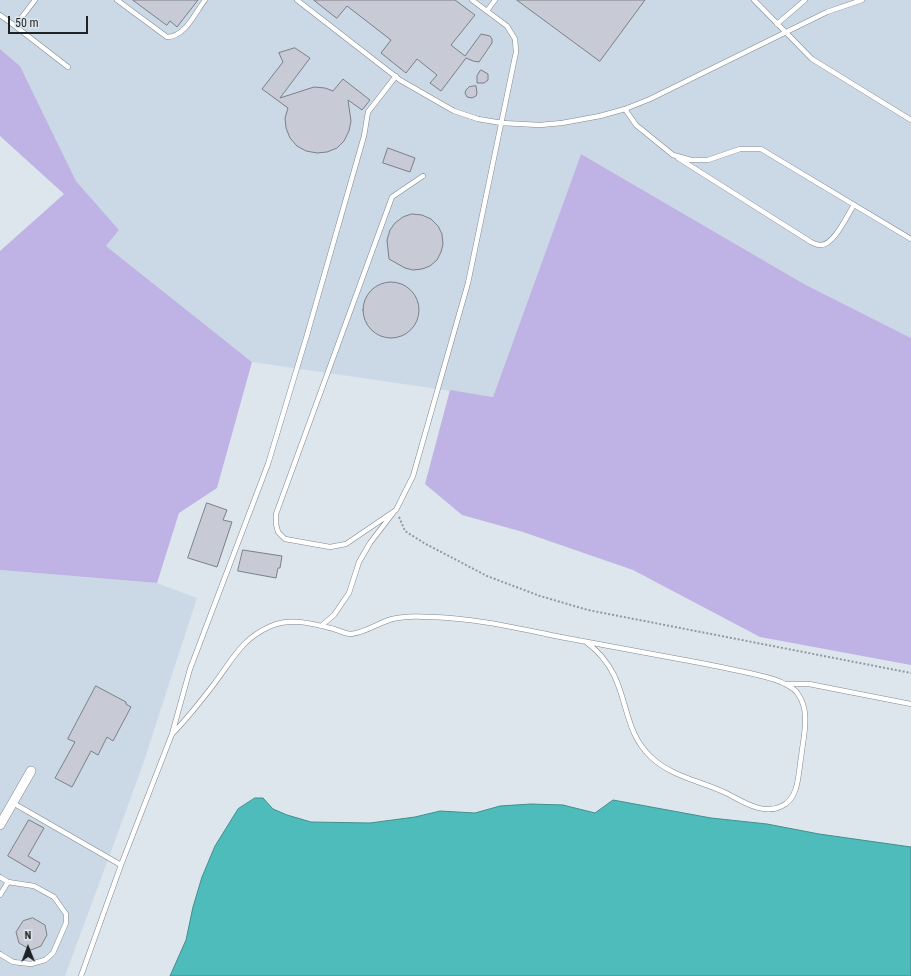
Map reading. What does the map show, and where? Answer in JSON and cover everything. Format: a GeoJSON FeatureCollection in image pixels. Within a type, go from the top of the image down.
{"type":"FeatureCollection","features":[{"type":"Feature","properties":{"kind":"street"},"geometry":{"type":"LineString","coordinates":[[0,825],[31,771]]}},
{"type":"Feature","properties":{"kind":"lane"},"geometry":{"type":"LineString","coordinates":[[15,26],[35,0]]}},
{"type":"Feature","properties":{"kind":"lane"},"geometry":{"type":"LineString","coordinates":[[117,0],[167,38],[173,37],[182,32],[205,0]]}},
{"type":"Feature","properties":{"kind":"lane"},"geometry":{"type":"LineString","coordinates":[[297,0],[396,76],[454,111],[478,119],[502,123],[540,125],[562,123],[600,116],[625,109],[650,99],[827,12],[862,0]]}},
{"type":"Feature","properties":{"kind":"lane"},"geometry":{"type":"LineString","coordinates":[[321,626],[334,615],[349,593],[359,562],[370,543],[396,510],[413,476],[468,283],[516,52],[515,38],[507,26],[472,0]]}},
{"type":"Feature","properties":{"kind":"lane"},"geometry":{"type":"LineString","coordinates":[[487,11],[495,0]]}},
{"type":"Feature","properties":{"kind":"lane"},"geometry":{"type":"LineString","coordinates":[[754,0],[812,59],[911,120]]}},
{"type":"Feature","properties":{"kind":"lane"},"geometry":{"type":"LineString","coordinates":[[777,24],[805,0]]}},
{"type":"Feature","properties":{"kind":"lane"},"geometry":{"type":"LineString","coordinates":[[0,15],[68,67]]}},
{"type":"Feature","properties":{"kind":"lane"},"geometry":{"type":"LineString","coordinates":[[81,976],[121,865],[172,734],[190,669],[268,464],[364,136],[368,112],[396,76]]}},
{"type":"Feature","properties":{"kind":"lane"},"geometry":{"type":"LineString","coordinates":[[625,109],[636,125],[673,155],[811,242],[820,245],[828,243],[834,237],[854,205]]}},
{"type":"Feature","properties":{"kind":"lane"},"geometry":{"type":"LineString","coordinates":[[673,155],[691,160],[708,160],[740,149],[761,149],[911,239]]}},
{"type":"Feature","properties":{"kind":"lane"},"geometry":{"type":"LineString","coordinates":[[396,510],[346,544],[330,547],[284,539],[278,532],[276,524],[276,514],[392,197],[423,176]]}},
{"type":"Feature","properties":{"kind":"lane"},"geometry":{"type":"LineString","coordinates":[[172,734],[186,720],[200,702],[236,651],[251,637],[274,625],[299,621],[348,634],[359,632],[392,619],[429,616],[475,621],[725,667],[762,676],[785,684],[798,692],[804,706],[806,719],[798,778],[793,798],[787,804],[776,809],[765,810],[747,804],[714,788],[692,781],[668,770],[654,760],[642,748],[634,735],[614,675],[596,650],[586,642]]}},
{"type":"Feature","properties":{"kind":"lane"},"geometry":{"type":"LineString","coordinates":[[785,684],[809,684],[911,704]]}},
{"type":"Feature","properties":{"kind":"lane"},"geometry":{"type":"LineString","coordinates":[[13,803],[121,865]]}},
{"type":"Feature","properties":{"kind":"lane"},"geometry":{"type":"LineString","coordinates":[[0,877],[8,882],[34,886],[54,897],[66,914],[66,924],[52,952],[45,960],[31,964],[13,962],[0,954]]}},
{"type":"Feature","properties":{"kind":"lane"},"geometry":{"type":"LineString","coordinates":[[0,896],[8,882]]}},
{"type":"Feature","properties":{"kind":"path"},"geometry":{"type":"LineString","coordinates":[[396,510],[405,531],[424,543],[487,576],[540,596],[588,610],[911,673]]}},
{"type":"Feature","properties":{"kind":"shaded area"},"geometry":{"type":"Polygon","coordinates":[[[0,0],[911,0],[911,338],[804,284],[581,154],[493,397],[252,362],[106,246],[119,230],[76,181],[20,66],[0,49],[0,0]]]}},
{"type":"Feature","properties":{"kind":"shaded area"},"geometry":{"type":"Polygon","coordinates":[[[0,49],[20,66],[76,181],[119,230],[106,246],[252,362],[217,488],[179,513],[157,583],[0,570],[0,251],[64,194],[0,136],[0,49]]]}},
{"type":"Feature","properties":{"kind":"shaded area"},"geometry":{"type":"Polygon","coordinates":[[[581,154],[804,284],[911,338],[911,665],[760,637],[633,570],[523,532],[462,515],[425,484],[450,390],[493,397],[581,154]]]}},
{"type":"Feature","properties":{"kind":"shaded area"},"geometry":{"type":"Polygon","coordinates":[[[0,570],[157,583],[197,598],[141,770],[65,976],[0,976],[0,570]]]}},
{"type":"Feature","properties":{"kind":"water"},"geometry":{"type":"Polygon","coordinates":[[[255,798],[263,798],[273,809],[311,822],[370,823],[415,817],[440,811],[475,813],[500,806],[531,804],[563,805],[595,813],[613,800],[711,818],[767,824],[819,834],[911,847],[911,976],[170,976],[186,940],[193,907],[202,877],[215,846],[238,809],[255,798]]]}},
{"type":"Feature","properties":{"kind":"building"},"geometry":{"type":"Polygon","coordinates":[[[133,0],[198,0],[177,27],[170,21],[167,25],[133,0]]]}},
{"type":"Feature","properties":{"kind":"building"},"geometry":{"type":"Polygon","coordinates":[[[314,0],[455,0],[475,15],[451,45],[465,56],[481,34],[490,36],[492,43],[479,62],[466,58],[441,91],[430,83],[437,75],[417,59],[406,73],[381,53],[391,40],[347,6],[337,18],[314,0]]]}},
{"type":"Feature","properties":{"kind":"building"},"geometry":{"type":"Polygon","coordinates":[[[517,0],[645,0],[600,61],[517,0]]]}},
{"type":"Feature","properties":{"kind":"building"},"geometry":{"type":"Polygon","coordinates":[[[295,48],[310,58],[280,98],[314,87],[325,88],[333,91],[343,79],[370,100],[362,110],[348,100],[351,121],[349,131],[344,141],[337,148],[327,152],[317,153],[306,151],[297,146],[290,138],[286,128],[285,118],[288,108],[262,89],[283,62],[279,53],[295,48]]]}},
{"type":"Feature","properties":{"kind":"building"},"geometry":{"type":"Polygon","coordinates":[[[481,70],[488,74],[488,80],[484,83],[477,83],[477,76],[481,70]]]}},
{"type":"Feature","properties":{"kind":"building"},"geometry":{"type":"Polygon","coordinates":[[[476,86],[476,96],[472,98],[467,97],[465,93],[466,90],[469,87],[476,86]]]}},
{"type":"Feature","properties":{"kind":"building"},"geometry":{"type":"Polygon","coordinates":[[[388,148],[415,158],[410,172],[383,163],[388,148]]]}},
{"type":"Feature","properties":{"kind":"building"},"geometry":{"type":"Polygon","coordinates":[[[412,214],[422,215],[431,219],[438,226],[442,234],[443,244],[437,260],[430,266],[413,270],[405,268],[389,259],[387,240],[390,230],[395,223],[403,217],[412,214]]]}},
{"type":"Feature","properties":{"kind":"building"},"geometry":{"type":"Polygon","coordinates":[[[391,282],[402,284],[411,290],[417,299],[419,310],[417,321],[411,330],[402,336],[391,338],[380,336],[371,330],[365,321],[363,310],[365,299],[371,290],[380,284],[391,282]]]}},
{"type":"Feature","properties":{"kind":"building"},"geometry":{"type":"Polygon","coordinates":[[[207,503],[227,510],[223,520],[232,522],[217,567],[188,558],[207,503]]]}},
{"type":"Feature","properties":{"kind":"building"},"geometry":{"type":"Polygon","coordinates":[[[243,550],[282,556],[280,568],[278,568],[276,578],[238,571],[243,550]]]}},
{"type":"Feature","properties":{"kind":"building"},"geometry":{"type":"Polygon","coordinates":[[[96,686],[126,702],[126,704],[131,707],[113,741],[107,737],[98,755],[91,751],[72,787],[55,778],[75,742],[68,739],[96,686]]]}},
{"type":"Feature","properties":{"kind":"building"},"geometry":{"type":"Polygon","coordinates":[[[29,820],[44,828],[28,856],[40,863],[35,872],[8,856],[29,820]]]}},
{"type":"Feature","properties":{"kind":"building"},"geometry":{"type":"Polygon","coordinates":[[[33,918],[45,925],[47,935],[41,946],[31,950],[19,943],[16,932],[23,921],[33,918]]]}}]}
